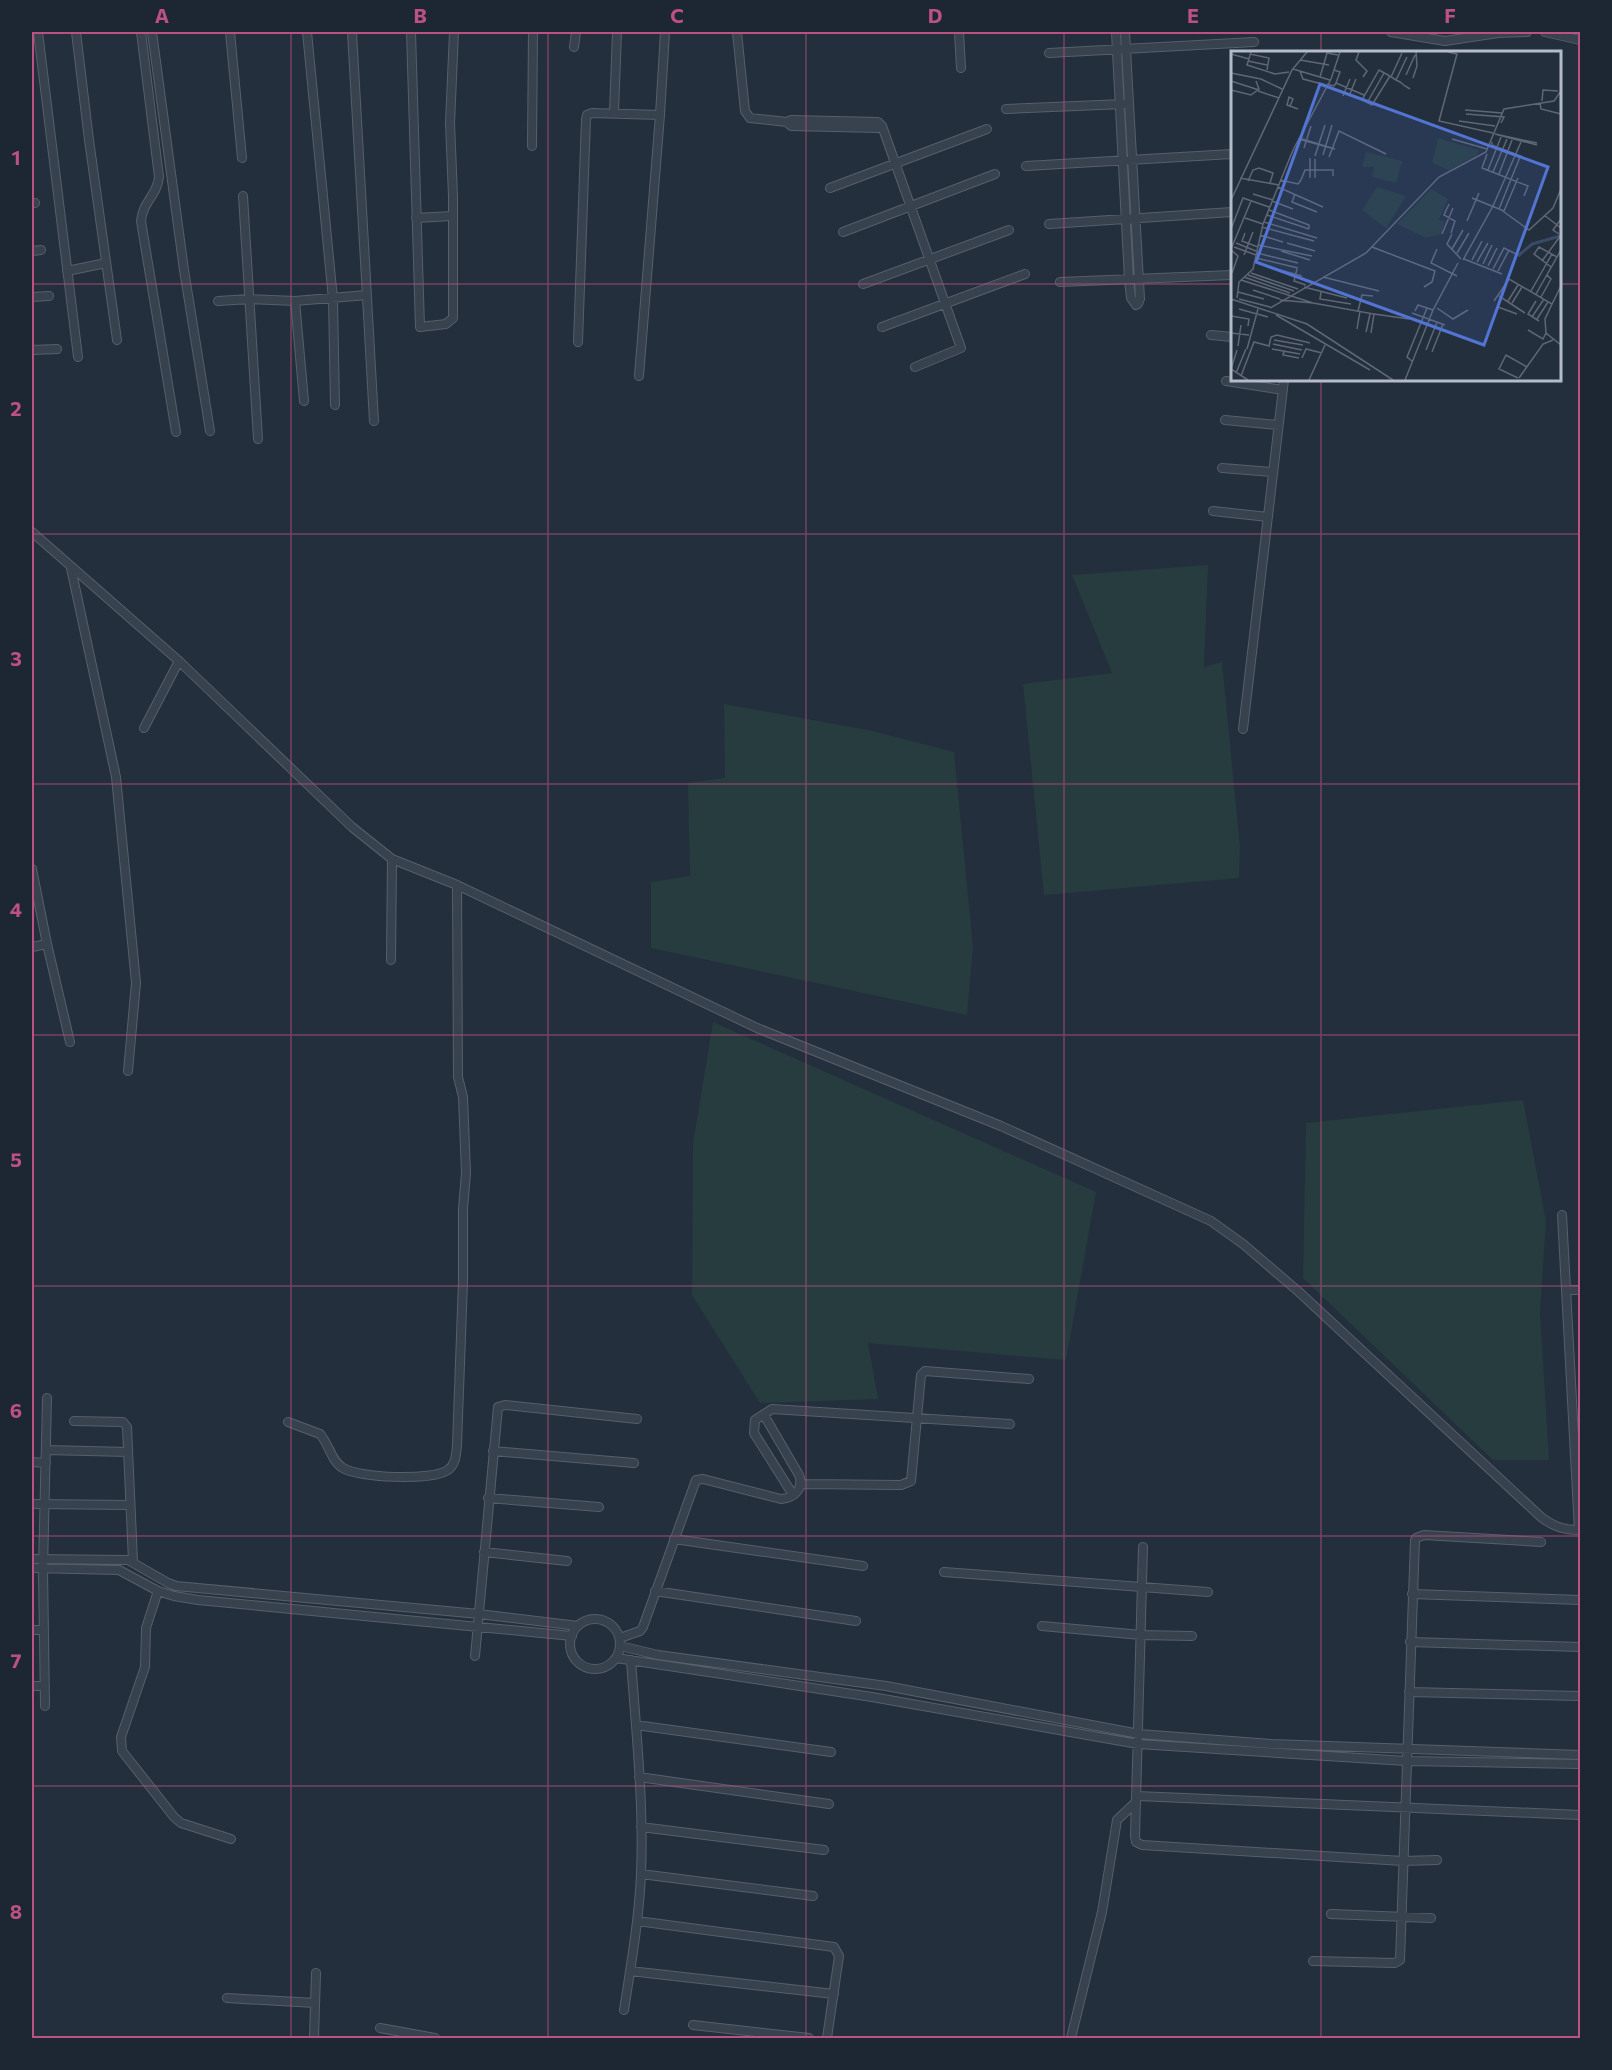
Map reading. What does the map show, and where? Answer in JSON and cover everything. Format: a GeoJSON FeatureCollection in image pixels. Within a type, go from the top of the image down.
{"type":"FeatureCollection","features":[{"type":"Feature","properties":{"kind":"street"},"geometry":{"type":"LineString","coordinates":[[38,32],[78,357]]}},
{"type":"Feature","properties":{"kind":"street"},"geometry":{"type":"LineString","coordinates":[[76,32],[88,140],[117,340]]}},
{"type":"Feature","properties":{"kind":"street"},"geometry":{"type":"LineString","coordinates":[[141,32],[159,177],[158,186],[142,208],[141,221],[176,432]]}},
{"type":"Feature","properties":{"kind":"street"},"geometry":{"type":"LineString","coordinates":[[152,32],[184,270],[210,431]]}},
{"type":"Feature","properties":{"kind":"street"},"geometry":{"type":"LineString","coordinates":[[230,32],[242,158]]}},
{"type":"Feature","properties":{"kind":"street"},"geometry":{"type":"LineString","coordinates":[[307,32],[333,299],[335,405]]}},
{"type":"Feature","properties":{"kind":"street"},"geometry":{"type":"LineString","coordinates":[[352,32],[374,421]]}},
{"type":"Feature","properties":{"kind":"street"},"geometry":{"type":"LineString","coordinates":[[411,32],[420,327],[446,324],[453,318],[450,123],[454,32]]}},
{"type":"Feature","properties":{"kind":"street"},"geometry":{"type":"LineString","coordinates":[[532,146],[533,32]]}},
{"type":"Feature","properties":{"kind":"street"},"geometry":{"type":"LineString","coordinates":[[574,47],[576,32]]}},
{"type":"Feature","properties":{"kind":"street"},"geometry":{"type":"LineString","coordinates":[[614,112],[617,32]]}},
{"type":"Feature","properties":{"kind":"street"},"geometry":{"type":"LineString","coordinates":[[639,376],[665,32]]}},
{"type":"Feature","properties":{"kind":"street"},"geometry":{"type":"LineString","coordinates":[[736,32],[745,111],[750,118],[787,122],[791,120],[878,122],[882,126],[961,348],[915,368]]}},
{"type":"Feature","properties":{"kind":"street"},"geometry":{"type":"LineString","coordinates":[[959,32],[961,68]]}},
{"type":"Feature","properties":{"kind":"street"},"geometry":{"type":"LineString","coordinates":[[1116,32],[1120,104],[1128,159]]}},
{"type":"Feature","properties":{"kind":"street"},"geometry":{"type":"LineString","coordinates":[[1125,32],[1130,104],[1128,159],[1131,219],[1140,299],[1136,305],[1132,302],[1129,280],[1131,219]]}},
{"type":"Feature","properties":{"kind":"street"},"geometry":{"type":"LineString","coordinates":[[1391,32],[1445,41],[1487,33],[1527,32]]}},
{"type":"Feature","properties":{"kind":"street"},"geometry":{"type":"LineString","coordinates":[[1545,32],[1581,40]]}},
{"type":"Feature","properties":{"kind":"street"},"geometry":{"type":"LineString","coordinates":[[1049,53],[1254,42]]}},
{"type":"Feature","properties":{"kind":"street"},"geometry":{"type":"LineString","coordinates":[[1006,109],[1130,104]]}},
{"type":"Feature","properties":{"kind":"street"},"geometry":{"type":"LineString","coordinates":[[578,342],[587,115],[614,112],[660,115]]}},
{"type":"Feature","properties":{"kind":"street"},"geometry":{"type":"LineString","coordinates":[[153,118],[163,117]]}},
{"type":"Feature","properties":{"kind":"street"},"geometry":{"type":"LineString","coordinates":[[830,188],[987,129]]}},
{"type":"Feature","properties":{"kind":"street"},"geometry":{"type":"LineString","coordinates":[[1026,166],[1231,154]]}},
{"type":"Feature","properties":{"kind":"street"},"geometry":{"type":"LineString","coordinates":[[843,232],[995,174]]}},
{"type":"Feature","properties":{"kind":"street"},"geometry":{"type":"LineString","coordinates":[[243,196],[258,439]]}},
{"type":"Feature","properties":{"kind":"street"},"geometry":{"type":"LineString","coordinates":[[1049,224],[1231,212]]}},
{"type":"Feature","properties":{"kind":"street"},"geometry":{"type":"LineString","coordinates":[[416,218],[452,216]]}},
{"type":"Feature","properties":{"kind":"street"},"geometry":{"type":"LineString","coordinates":[[863,284],[1009,230]]}},
{"type":"Feature","properties":{"kind":"street"},"geometry":{"type":"LineString","coordinates":[[67,271],[106,263]]}},
{"type":"Feature","properties":{"kind":"street"},"geometry":{"type":"LineString","coordinates":[[882,327],[1025,274]]}},
{"type":"Feature","properties":{"kind":"street"},"geometry":{"type":"LineString","coordinates":[[1060,282],[1231,275]]}},
{"type":"Feature","properties":{"kind":"street"},"geometry":{"type":"LineString","coordinates":[[218,301],[250,299],[295,301],[367,295]]}},
{"type":"Feature","properties":{"kind":"street"},"geometry":{"type":"LineString","coordinates":[[32,297],[49,296]]}},
{"type":"Feature","properties":{"kind":"street"},"geometry":{"type":"LineString","coordinates":[[295,301],[304,401]]}},
{"type":"Feature","properties":{"kind":"street"},"geometry":{"type":"LineString","coordinates":[[1212,335],[1231,337]]}},
{"type":"Feature","properties":{"kind":"street"},"geometry":{"type":"LineString","coordinates":[[32,350],[57,348]]}},
{"type":"Feature","properties":{"kind":"street"},"geometry":{"type":"LineString","coordinates":[[1226,381],[1282,390]]}},
{"type":"Feature","properties":{"kind":"street"},"geometry":{"type":"LineString","coordinates":[[1243,729],[1284,381]]}},
{"type":"Feature","properties":{"kind":"street"},"geometry":{"type":"LineString","coordinates":[[1225,420],[1278,425]]}},
{"type":"Feature","properties":{"kind":"street"},"geometry":{"type":"LineString","coordinates":[[1222,468],[1273,472]]}},
{"type":"Feature","properties":{"kind":"street"},"geometry":{"type":"LineString","coordinates":[[1213,511],[1268,517]]}},
{"type":"Feature","properties":{"kind":"street"},"geometry":{"type":"LineString","coordinates":[[32,532],[179,661],[352,827],[392,859],[457,885],[757,1028],[1001,1126],[1211,1221],[1244,1244],[1299,1292],[1541,1517],[1556,1527],[1565,1530],[1580,1530],[1576,1386],[1569,1339],[1562,1215]]}},
{"type":"Feature","properties":{"kind":"street"},"geometry":{"type":"LineString","coordinates":[[71,568],[116,777],[136,983],[128,1071]]}},
{"type":"Feature","properties":{"kind":"street"},"geometry":{"type":"LineString","coordinates":[[144,728],[179,661]]}},
{"type":"Feature","properties":{"kind":"street"},"geometry":{"type":"LineString","coordinates":[[391,960],[392,859]]}},
{"type":"Feature","properties":{"kind":"street"},"geometry":{"type":"LineString","coordinates":[[32,869],[70,1042]]}},
{"type":"Feature","properties":{"kind":"street"},"geometry":{"type":"LineString","coordinates":[[288,1422],[320,1434],[336,1463],[352,1473],[425,1476],[446,1472],[454,1464],[457,1445],[464,1281],[462,1222],[466,1173],[463,1097],[458,1077],[457,885]]}},
{"type":"Feature","properties":{"kind":"street"},"geometry":{"type":"LineString","coordinates":[[32,947],[47,944]]}},
{"type":"Feature","properties":{"kind":"street"},"geometry":{"type":"LineString","coordinates":[[1566,1290],[1581,1290]]}},
{"type":"Feature","properties":{"kind":"street"},"geometry":{"type":"LineString","coordinates":[[1569,1339],[1581,1339]]}},
{"type":"Feature","properties":{"kind":"street"},"geometry":{"type":"LineString","coordinates":[[802,1484],[901,1485],[911,1481],[921,1375],[925,1371],[1029,1379]]}},
{"type":"Feature","properties":{"kind":"street"},"geometry":{"type":"LineString","coordinates":[[45,1706],[43,1564],[47,1398]]}},
{"type":"Feature","properties":{"kind":"street"},"geometry":{"type":"LineString","coordinates":[[475,1656],[498,1407],[505,1404],[637,1419]]}},
{"type":"Feature","properties":{"kind":"street"},"geometry":{"type":"LineString","coordinates":[[793,1495],[754,1433],[755,1420],[772,1409],[1010,1424]]}},
{"type":"Feature","properties":{"kind":"street"},"geometry":{"type":"LineString","coordinates":[[764,1415],[802,1484]]}},
{"type":"Feature","properties":{"kind":"street"},"geometry":{"type":"LineString","coordinates":[[74,1421],[123,1422],[127,1427],[133,1562]]}},
{"type":"Feature","properties":{"kind":"street"},"geometry":{"type":"LineString","coordinates":[[46,1450],[128,1452]]}},
{"type":"Feature","properties":{"kind":"street"},"geometry":{"type":"LineString","coordinates":[[493,1451],[634,1463]]}},
{"type":"Feature","properties":{"kind":"street"},"geometry":{"type":"LineString","coordinates":[[32,1462],[46,1463]]}},
{"type":"Feature","properties":{"kind":"street"},"geometry":{"type":"LineString","coordinates":[[620,1642],[640,1631],[694,1483],[700,1479],[781,1498],[789,1498],[801,1488],[802,1484]]}},
{"type":"Feature","properties":{"kind":"street"},"geometry":{"type":"LineString","coordinates":[[488,1498],[599,1507]]}},
{"type":"Feature","properties":{"kind":"street"},"geometry":{"type":"LineString","coordinates":[[32,1504],[130,1504]]}},
{"type":"Feature","properties":{"kind":"street"},"geometry":{"type":"LineString","coordinates":[[1313,1961],[1398,1962],[1400,1959],[1415,1540],[1419,1536],[1541,1542]]}},
{"type":"Feature","properties":{"kind":"street"},"geometry":{"type":"LineString","coordinates":[[674,1539],[863,1566]]}},
{"type":"Feature","properties":{"kind":"street"},"geometry":{"type":"LineString","coordinates":[[1143,1547],[1135,1840],[1142,1845],[1403,1861],[1437,1860]]}},
{"type":"Feature","properties":{"kind":"street"},"geometry":{"type":"LineString","coordinates":[[484,1552],[567,1562]]}},
{"type":"Feature","properties":{"kind":"street"},"geometry":{"type":"LineString","coordinates":[[32,1559],[43,1564],[119,1570],[158,1591],[198,1600],[572,1636]]}},
{"type":"Feature","properties":{"kind":"street"},"geometry":{"type":"LineString","coordinates":[[32,1568],[43,1564],[133,1562],[176,1586],[479,1614],[578,1626]]}},
{"type":"Feature","properties":{"kind":"street"},"geometry":{"type":"LineString","coordinates":[[944,1572],[1208,1592]]}},
{"type":"Feature","properties":{"kind":"street"},"geometry":{"type":"LineString","coordinates":[[158,1591],[146,1628],[145,1667],[121,1737],[122,1751],[181,1823],[231,1839]]}},
{"type":"Feature","properties":{"kind":"street"},"geometry":{"type":"LineString","coordinates":[[655,1591],[856,1621]]}},
{"type":"Feature","properties":{"kind":"street"},"geometry":{"type":"LineString","coordinates":[[1412,1594],[1581,1600]]}},
{"type":"Feature","properties":{"kind":"street"},"geometry":{"type":"LineString","coordinates":[[600,1619],[614,1627],[620,1642],[616,1658],[604,1667],[589,1668],[582,1665],[573,1654],[571,1646],[572,1636],[578,1626],[585,1621],[600,1619]]}},
{"type":"Feature","properties":{"kind":"street"},"geometry":{"type":"LineString","coordinates":[[1042,1626],[1141,1635],[1192,1636]]}},
{"type":"Feature","properties":{"kind":"street"},"geometry":{"type":"LineString","coordinates":[[32,1630],[44,1630]]}},
{"type":"Feature","properties":{"kind":"street"},"geometry":{"type":"LineString","coordinates":[[620,1642],[658,1655],[886,1686],[1139,1734],[1271,1744],[1581,1755]]}},
{"type":"Feature","properties":{"kind":"street"},"geometry":{"type":"LineString","coordinates":[[1410,1642],[1581,1647]]}},
{"type":"Feature","properties":{"kind":"street"},"geometry":{"type":"LineString","coordinates":[[616,1658],[872,1697],[1138,1744],[1406,1761],[1581,1764]]}},
{"type":"Feature","properties":{"kind":"street"},"geometry":{"type":"LineString","coordinates":[[624,2010],[637,1921],[641,1874],[639,1777],[631,1660]]}},
{"type":"Feature","properties":{"kind":"street"},"geometry":{"type":"LineString","coordinates":[[32,1686],[45,1686]]}},
{"type":"Feature","properties":{"kind":"street"},"geometry":{"type":"LineString","coordinates":[[1409,1692],[1581,1696]]}},
{"type":"Feature","properties":{"kind":"street"},"geometry":{"type":"LineString","coordinates":[[636,1725],[831,1752]]}},
{"type":"Feature","properties":{"kind":"street"},"geometry":{"type":"LineString","coordinates":[[639,1777],[830,1804]]}},
{"type":"Feature","properties":{"kind":"street"},"geometry":{"type":"LineString","coordinates":[[1071,2038],[1102,1912],[1117,1820],[1137,1799],[1581,1815]]}},
{"type":"Feature","properties":{"kind":"street"},"geometry":{"type":"LineString","coordinates":[[641,1827],[824,1850]]}},
{"type":"Feature","properties":{"kind":"street"},"geometry":{"type":"LineString","coordinates":[[641,1874],[813,1896]]}},
{"type":"Feature","properties":{"kind":"street"},"geometry":{"type":"LineString","coordinates":[[1331,1914],[1431,1918]]}},
{"type":"Feature","properties":{"kind":"street"},"geometry":{"type":"LineString","coordinates":[[637,1921],[834,1947],[839,1956],[827,2038]]}},
{"type":"Feature","properties":{"kind":"street"},"geometry":{"type":"LineString","coordinates":[[630,1971],[834,1994]]}},
{"type":"Feature","properties":{"kind":"street"},"geometry":{"type":"LineString","coordinates":[[314,2038],[316,1973]]}},
{"type":"Feature","properties":{"kind":"street"},"geometry":{"type":"LineString","coordinates":[[227,1998],[315,2002]]}},
{"type":"Feature","properties":{"kind":"street"},"geometry":{"type":"LineString","coordinates":[[693,2025],[809,2038]]}},
{"type":"Feature","properties":{"kind":"street"},"geometry":{"type":"LineString","coordinates":[[380,2028],[435,2038]]}},
{"type":"Feature","properties":{"kind":"green space"},"geometry":{"type":"Polygon","coordinates":[[[1208,565],[1204,667],[1222,662],[1240,847],[1239,878],[1044,895],[1023,684],[1112,673],[1072,575],[1208,565]]]}},
{"type":"Feature","properties":{"kind":"green space"},"geometry":{"type":"Polygon","coordinates":[[[724,704],[868,730],[954,752],[973,947],[967,1015],[651,948],[651,882],[690,876],[688,783],[725,778],[724,704]]]}},
{"type":"Feature","properties":{"kind":"green space"},"geometry":{"type":"Polygon","coordinates":[[[713,1022],[1096,1192],[1066,1360],[868,1343],[878,1399],[760,1403],[692,1295],[693,1144],[713,1022]]]}},
{"type":"Feature","properties":{"kind":"green space"},"geometry":{"type":"Polygon","coordinates":[[[1523,1100],[1546,1221],[1540,1312],[1549,1460],[1493,1460],[1303,1278],[1306,1123],[1523,1100]]]}}]}
